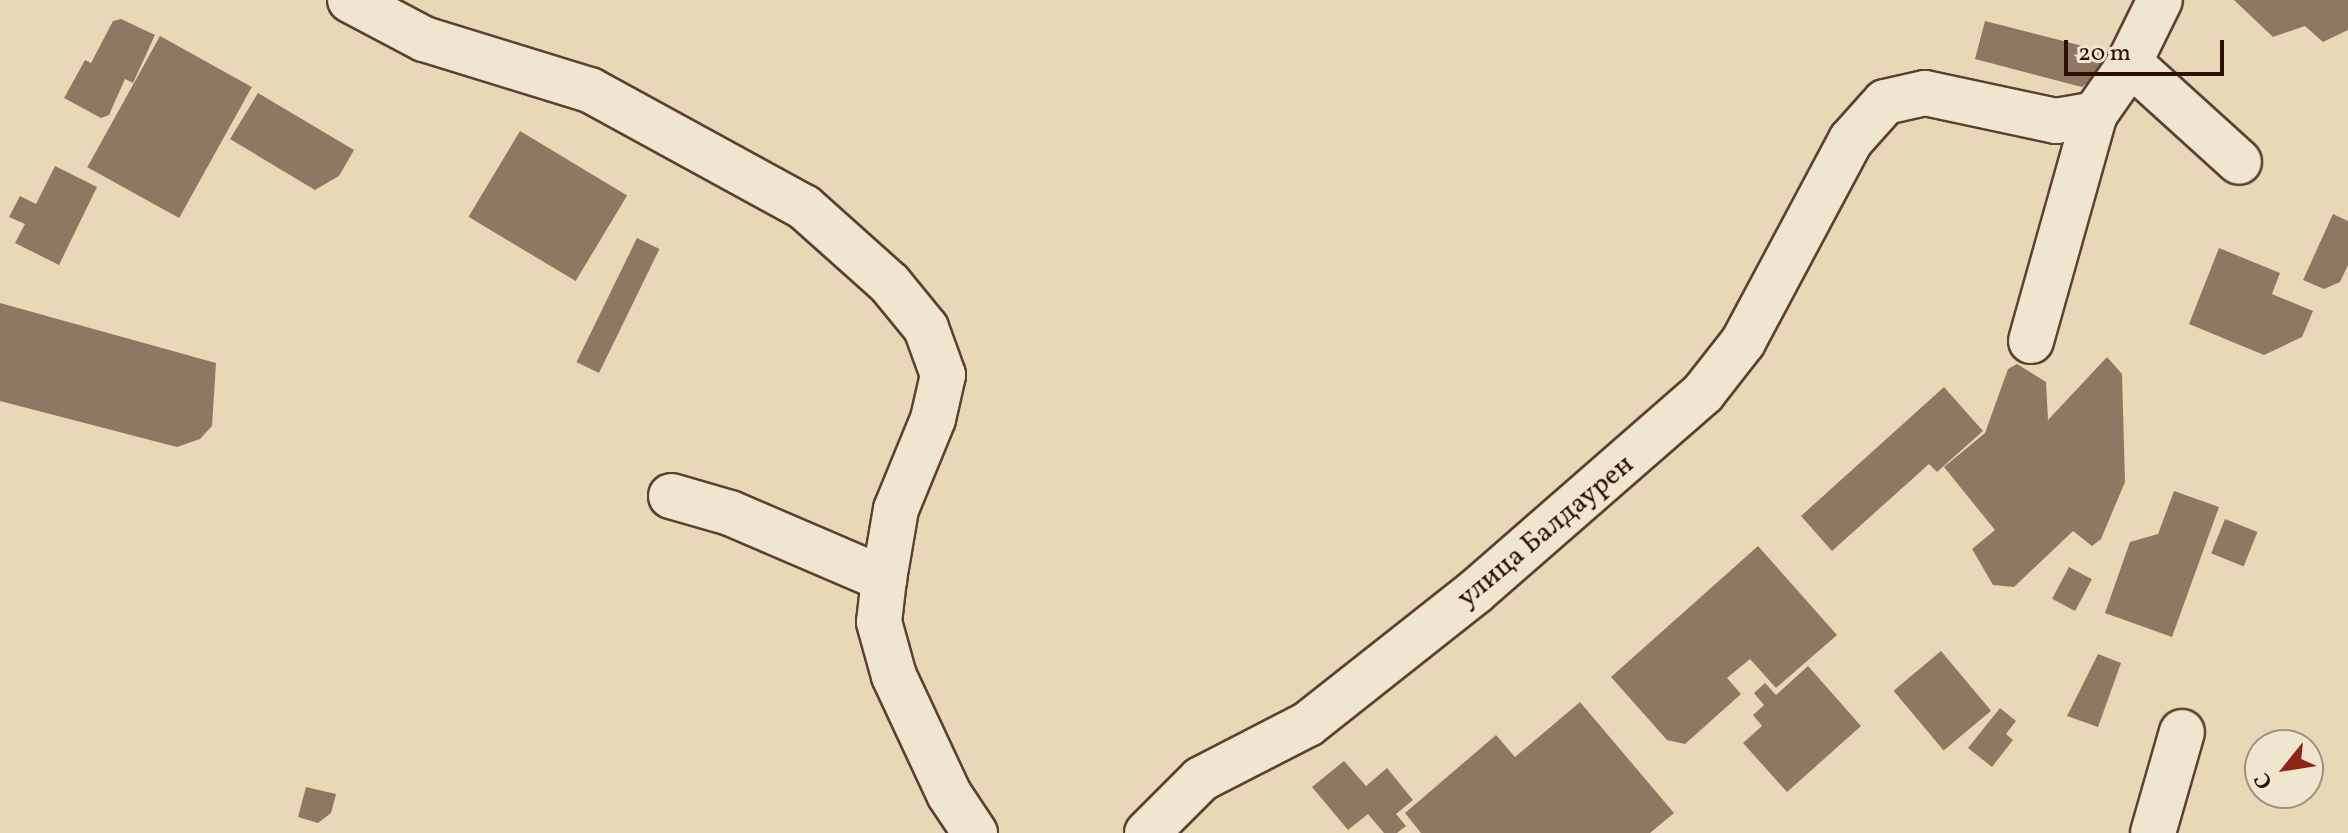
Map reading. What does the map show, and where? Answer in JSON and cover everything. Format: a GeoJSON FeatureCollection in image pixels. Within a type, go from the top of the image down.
{"type":"FeatureCollection","features":[{"type":"Feature","properties":{"kind":"street"},"geometry":{"type":"LineString","coordinates":[[350,0],[424,39],[590,90],[804,207],[890,284],[926,328],[943,375],[933,419],[896,509],[879,622],[894,676],[949,794],[975,833]]}},
{"type":"Feature","properties":{"kind":"street"},"geometry":{"type":"LineString","coordinates":[[2031,341],[2095,114],[2130,63],[2160,0]]}},
{"type":"Feature","properties":{"kind":"street"},"geometry":{"type":"LineString","coordinates":[[2130,63],[2239,162]]}},
{"type":"Feature","properties":{"kind":"street","name":"улица Балдаурен"},"geometry":{"type":"LineString","coordinates":[[1147,833],[1201,779],[1308,724],[1452,611],[1703,393],[1743,342],[1851,140],[1885,102],[1925,93],[2056,121],[2095,114]]}},
{"type":"Feature","properties":{"kind":"street"},"geometry":{"type":"LineString","coordinates":[[671,496],[730,513],[884,579]]}},
{"type":"Feature","properties":{"kind":"street"},"geometry":{"type":"LineString","coordinates":[[2153,833],[2182,732]]}},
{"type":"Feature","properties":{"kind":"building"},"geometry":{"type":"Polygon","coordinates":[[[2234,0],[2348,0],[2348,30],[2323,42],[2305,26],[2273,37],[2234,0]]]}},
{"type":"Feature","properties":{"kind":"building"},"geometry":{"type":"Polygon","coordinates":[[[121,19],[155,35],[133,83],[125,79],[109,115],[101,118],[64,98],[85,60],[91,63],[113,21],[121,19]]]}},
{"type":"Feature","properties":{"kind":"building"},"geometry":{"type":"Polygon","coordinates":[[[1985,21],[2106,52],[2102,71],[2082,87],[1975,59],[1985,21]]]}},
{"type":"Feature","properties":{"kind":"building"},"geometry":{"type":"Polygon","coordinates":[[[160,36],[252,87],[179,218],[87,167],[160,36]]]}},
{"type":"Feature","properties":{"kind":"building"},"geometry":{"type":"Polygon","coordinates":[[[258,93],[354,150],[339,176],[315,190],[230,139],[258,93]]]}},
{"type":"Feature","properties":{"kind":"building"},"geometry":{"type":"Polygon","coordinates":[[[520,131],[627,195],[576,281],[468,217],[520,131]]]}},
{"type":"Feature","properties":{"kind":"building"},"geometry":{"type":"Polygon","coordinates":[[[55,166],[97,187],[59,265],[15,243],[25,224],[9,217],[20,196],[36,204],[55,166]]]}},
{"type":"Feature","properties":{"kind":"building"},"geometry":{"type":"Polygon","coordinates":[[[2333,214],[2348,221],[2348,265],[2340,282],[2324,289],[2303,280],[2333,214]]]}},
{"type":"Feature","properties":{"kind":"building"},"geometry":{"type":"Polygon","coordinates":[[[637,238],[659,249],[599,373],[577,362],[637,238]]]}},
{"type":"Feature","properties":{"kind":"building"},"geometry":{"type":"Polygon","coordinates":[[[2219,248],[2280,273],[2272,294],[2313,311],[2302,337],[2264,355],[2189,324],[2219,248]]]}},
{"type":"Feature","properties":{"kind":"building"},"geometry":{"type":"Polygon","coordinates":[[[0,303],[216,363],[212,426],[200,439],[177,447],[0,401],[0,303]]]}},
{"type":"Feature","properties":{"kind":"building"},"geometry":{"type":"Polygon","coordinates":[[[2107,357],[2122,374],[2125,482],[2101,539],[2092,546],[2073,531],[2014,587],[1993,585],[1972,549],[1995,530],[1944,467],[1985,433],[2008,369],[2017,364],[2046,382],[2048,420],[2107,357]]]}},
{"type":"Feature","properties":{"kind":"building"},"geometry":{"type":"Polygon","coordinates":[[[1944,387],[1983,431],[1937,472],[1929,464],[1832,551],[1801,516],[1944,387]]]}},
{"type":"Feature","properties":{"kind":"building"},"geometry":{"type":"Polygon","coordinates":[[[2174,491],[2219,507],[2172,637],[2105,613],[2130,542],[2158,534],[2174,491]]]}},
{"type":"Feature","properties":{"kind":"building"},"geometry":{"type":"Polygon","coordinates":[[[2225,519],[2257,532],[2244,566],[2211,553],[2225,519]]]}},
{"type":"Feature","properties":{"kind":"building"},"geometry":{"type":"Polygon","coordinates":[[[1758,546],[1837,635],[1776,688],[1750,659],[1727,678],[1741,694],[1685,744],[1667,740],[1611,677],[1758,546]]]}},
{"type":"Feature","properties":{"kind":"building"},"geometry":{"type":"Polygon","coordinates":[[[2069,567],[2092,579],[2075,611],[2052,599],[2069,567]]]}},
{"type":"Feature","properties":{"kind":"building"},"geometry":{"type":"Polygon","coordinates":[[[1941,651],[1991,711],[1944,751],[1894,691],[1941,651]]]}},
{"type":"Feature","properties":{"kind":"building"},"geometry":{"type":"Polygon","coordinates":[[[2098,654],[2121,663],[2098,727],[2067,716],[2098,654]]]}},
{"type":"Feature","properties":{"kind":"building"},"geometry":{"type":"Polygon","coordinates":[[[1808,666],[1861,726],[1787,792],[1743,743],[1762,726],[1753,715],[1764,705],[1754,693],[1765,683],[1776,695],[1808,666]]]}},
{"type":"Feature","properties":{"kind":"building"},"geometry":{"type":"Polygon","coordinates":[[[1580,702],[1674,813],[1650,833],[1421,833],[1405,813],[1496,735],[1515,757],[1580,702]]]}},
{"type":"Feature","properties":{"kind":"building"},"geometry":{"type":"Polygon","coordinates":[[[2000,708],[2016,721],[2006,734],[2013,740],[1992,767],[1968,748],[2000,708]]]}},
{"type":"Feature","properties":{"kind":"building"},"geometry":{"type":"Polygon","coordinates":[[[1344,761],[1366,786],[1387,768],[1413,800],[1396,814],[1406,826],[1397,833],[1384,833],[1368,814],[1348,830],[1312,787],[1344,761]]]}},
{"type":"Feature","properties":{"kind":"building"},"geometry":{"type":"Polygon","coordinates":[[[306,787],[336,794],[331,813],[318,823],[298,817],[306,787]]]}}]}
